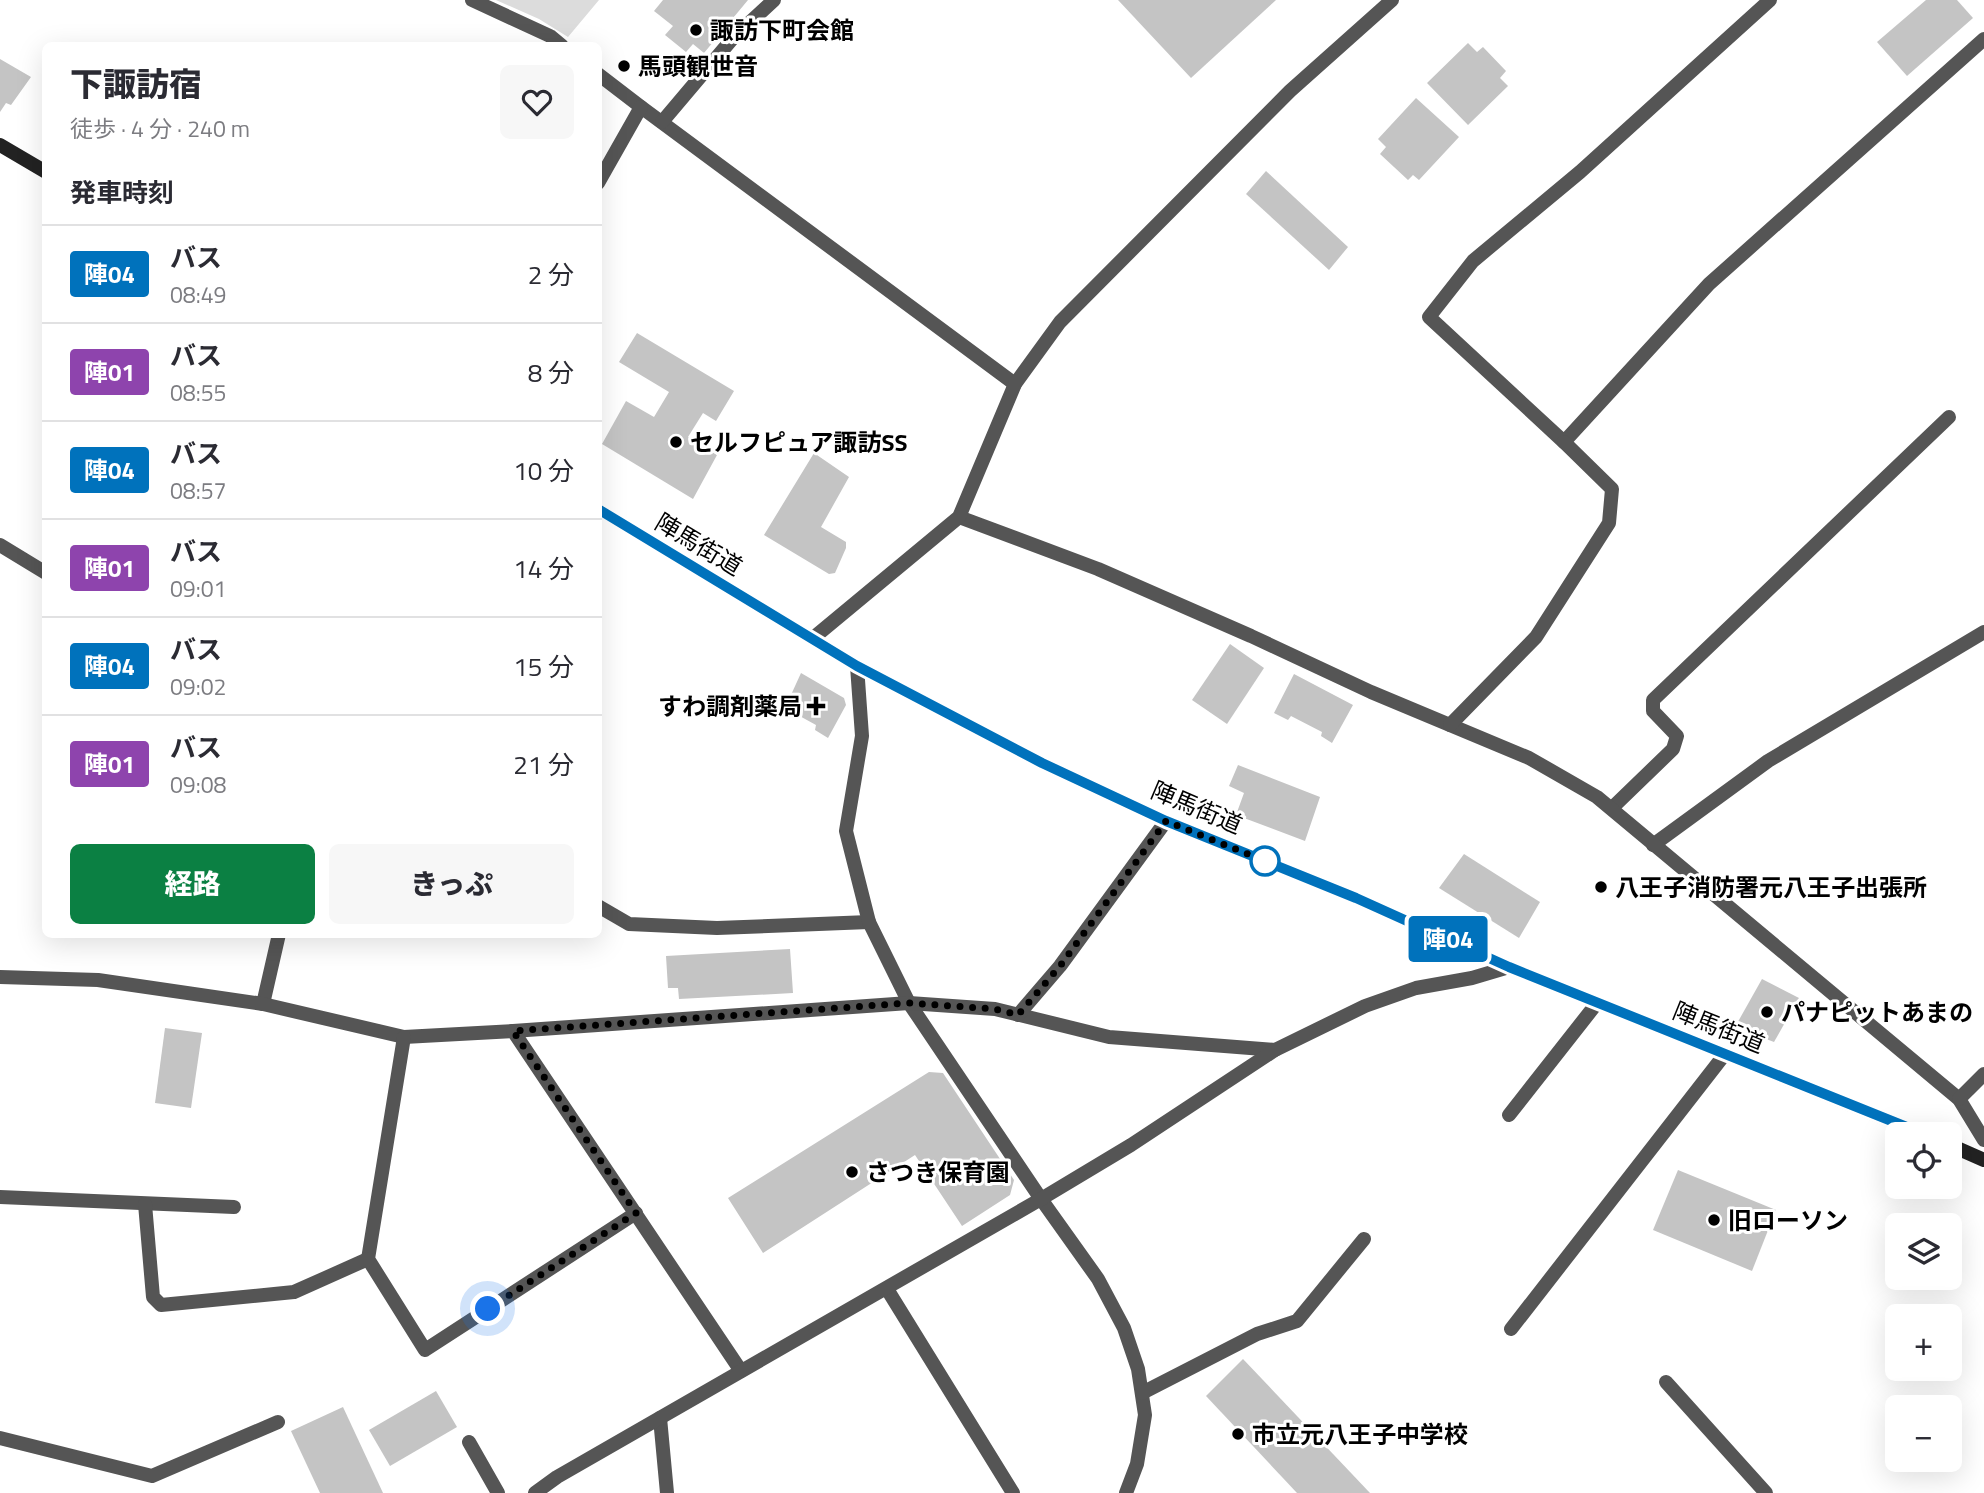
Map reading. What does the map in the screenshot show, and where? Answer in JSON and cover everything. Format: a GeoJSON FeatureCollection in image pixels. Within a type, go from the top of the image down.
{"type":"FeatureCollection","features":[{"type":"Feature","properties":{"kind":"main road"},"geometry":{"type":"LineString","coordinates":[[0,145],[42,170]]}},
{"type":"Feature","properties":{"kind":"main road","name":"陣馬街道"},"geometry":{"type":"LineString","coordinates":[[602,511],[857,666],[1042,763],[1166,821],[1356,898],[1509,967],[1893,1122]]}},
{"type":"Feature","properties":{"kind":"main road"},"geometry":{"type":"LineString","coordinates":[[1962,1150],[1984,1160]]}},
{"type":"Feature","properties":{"kind":"street"},"geometry":{"type":"LineString","coordinates":[[472,0],[550,36],[557,42]]}},
{"type":"Feature","properties":{"kind":"street"},"geometry":{"type":"LineString","coordinates":[[662,122],[733,38],[774,0]]}},
{"type":"Feature","properties":{"kind":"street"},"geometry":{"type":"LineString","coordinates":[[812,639],[959,517],[1015,384],[1060,322],[1290,91],[1392,0]]}},
{"type":"Feature","properties":{"kind":"street"},"geometry":{"type":"LineString","coordinates":[[1450,725],[1536,637],[1609,523],[1612,489],[1429,317],[1474,261],[1580,172],[1770,0]]}},
{"type":"Feature","properties":{"kind":"street"},"geometry":{"type":"LineString","coordinates":[[1564,442],[1709,284],[1984,39]]}},
{"type":"Feature","properties":{"kind":"street"},"geometry":{"type":"LineString","coordinates":[[602,77],[1015,384]]}},
{"type":"Feature","properties":{"kind":"street"},"geometry":{"type":"LineString","coordinates":[[602,176],[640,107]]}},
{"type":"Feature","properties":{"kind":"street"},"geometry":{"type":"LineString","coordinates":[[1612,808],[1673,749],[1677,736],[1653,710],[1653,700],[1949,417]]}},
{"type":"Feature","properties":{"kind":"street"},"geometry":{"type":"LineString","coordinates":[[959,517],[1098,569],[1371,692],[1529,758],[1597,797],[1959,1099],[1984,1140]]}},
{"type":"Feature","properties":{"kind":"street"},"geometry":{"type":"LineString","coordinates":[[0,545],[42,571]]}},
{"type":"Feature","properties":{"kind":"street"},"geometry":{"type":"LineString","coordinates":[[1653,845],[1768,761],[1984,632]]}},
{"type":"Feature","properties":{"kind":"street"},"geometry":{"type":"LineString","coordinates":[[857,666],[862,736],[846,831],[869,922],[909,1003],[1098,1279],[1124,1328],[1138,1369],[1145,1415],[1137,1464],[1126,1493]]}},
{"type":"Feature","properties":{"kind":"street"},"geometry":{"type":"LineString","coordinates":[[1018,1015],[1060,966],[1166,821]]}},
{"type":"Feature","properties":{"kind":"street"},"geometry":{"type":"LineString","coordinates":[[602,908],[629,924],[717,928],[869,922]]}},
{"type":"Feature","properties":{"kind":"street"},"geometry":{"type":"LineString","coordinates":[[263,1004],[278,938]]}},
{"type":"Feature","properties":{"kind":"street"},"geometry":{"type":"LineString","coordinates":[[535,1493],[557,1477],[1041,1199],[1131,1145],[1275,1050],[1364,1006],[1416,988],[1472,978],[1509,967]]}},
{"type":"Feature","properties":{"kind":"street"},"geometry":{"type":"LineString","coordinates":[[0,977],[99,980],[263,1004],[404,1037],[909,1003],[995,1009],[1109,1037],[1275,1050]]}},
{"type":"Feature","properties":{"kind":"street"},"geometry":{"type":"LineString","coordinates":[[1509,1115],[1597,1003]]}},
{"type":"Feature","properties":{"kind":"street"},"geometry":{"type":"LineString","coordinates":[[513,1031],[741,1371]]}},
{"type":"Feature","properties":{"kind":"street"},"geometry":{"type":"LineString","coordinates":[[404,1037],[368,1259],[425,1350],[636,1213]]}},
{"type":"Feature","properties":{"kind":"street"},"geometry":{"type":"LineString","coordinates":[[1511,1329],[1725,1054]]}},
{"type":"Feature","properties":{"kind":"street"},"geometry":{"type":"LineString","coordinates":[[1959,1099],[1984,1074]]}},
{"type":"Feature","properties":{"kind":"street"},"geometry":{"type":"LineString","coordinates":[[0,1197],[234,1207]]}},
{"type":"Feature","properties":{"kind":"street"},"geometry":{"type":"LineString","coordinates":[[145,1204],[153,1297],[161,1305],[294,1292],[368,1259]]}},
{"type":"Feature","properties":{"kind":"street"},"geometry":{"type":"LineString","coordinates":[[1142,1393],[1257,1334],[1297,1321],[1364,1239]]}},
{"type":"Feature","properties":{"kind":"street"},"geometry":{"type":"LineString","coordinates":[[887,1289],[1013,1493]]}},
{"type":"Feature","properties":{"kind":"street"},"geometry":{"type":"LineString","coordinates":[[1666,1382],[1766,1493]]}},
{"type":"Feature","properties":{"kind":"street"},"geometry":{"type":"LineString","coordinates":[[660,1418],[667,1493]]}},
{"type":"Feature","properties":{"kind":"street"},"geometry":{"type":"LineString","coordinates":[[0,1438],[152,1476],[278,1422]]}},
{"type":"Feature","properties":{"kind":"street"},"geometry":{"type":"LineString","coordinates":[[469,1442],[498,1493]]}},
{"type":"Feature","properties":{"kind":"shaded area"},"geometry":{"type":"Polygon","coordinates":[[[496,0],[599,0],[568,37],[539,19],[496,0]]]}},
{"type":"Feature","properties":{"kind":"building","name":"諏訪下町会館"},"geometry":{"type":"Polygon","coordinates":[[[663,0],[748,0],[704,53],[693,44],[686,52],[665,35],[673,26],[654,11],[663,0]]]}},
{"type":"Feature","properties":{"kind":"building"},"geometry":{"type":"Polygon","coordinates":[[[1118,0],[1276,0],[1191,78],[1118,0]]]}},
{"type":"Feature","properties":{"kind":"building"},"geometry":{"type":"Polygon","coordinates":[[[1926,0],[1957,0],[1973,18],[1907,76],[1877,42],[1926,0]]]}},
{"type":"Feature","properties":{"kind":"building"},"geometry":{"type":"Polygon","coordinates":[[[1468,43],[1477,52],[1483,47],[1506,71],[1500,78],[1508,86],[1468,125],[1427,83],[1468,43]]]}},
{"type":"Feature","properties":{"kind":"building"},"geometry":{"type":"Polygon","coordinates":[[[0,59],[31,77],[11,105],[6,103],[0,112],[0,59]]]}},
{"type":"Feature","properties":{"kind":"building"},"geometry":{"type":"Polygon","coordinates":[[[1416,98],[1459,137],[1419,180],[1413,175],[1408,180],[1380,154],[1386,147],[1378,139],[1416,98]]]}},
{"type":"Feature","properties":{"kind":"building"},"geometry":{"type":"Polygon","coordinates":[[[1266,171],[1348,247],[1329,270],[1246,194],[1266,171]]]}},
{"type":"Feature","properties":{"kind":"building"},"geometry":{"type":"Polygon","coordinates":[[[637,333],[734,391],[716,421],[703,413],[688,437],[717,455],[693,499],[602,444],[626,401],[654,417],[669,392],[619,362],[637,333]]]}},
{"type":"Feature","properties":{"kind":"building"},"geometry":{"type":"Polygon","coordinates":[[[814,453],[849,477],[821,527],[846,542],[835,573],[829,574],[764,535],[814,453]]]}},
{"type":"Feature","properties":{"kind":"building"},"geometry":{"type":"Polygon","coordinates":[[[1230,644],[1264,668],[1227,724],[1192,700],[1230,644]]]}},
{"type":"Feature","properties":{"kind":"building","name":"すわ調剤薬局"},"geometry":{"type":"Polygon","coordinates":[[[801,673],[844,698],[846,705],[828,738],[815,730],[816,725],[785,708],[801,673]]]}},
{"type":"Feature","properties":{"kind":"building"},"geometry":{"type":"Polygon","coordinates":[[[1294,674],[1353,705],[1332,743],[1321,736],[1322,732],[1291,716],[1288,720],[1274,713],[1294,674]]]}},
{"type":"Feature","properties":{"kind":"building"},"geometry":{"type":"Polygon","coordinates":[[[1238,765],[1320,797],[1305,841],[1236,815],[1244,793],[1229,786],[1238,765]]]}},
{"type":"Feature","properties":{"kind":"building"},"geometry":{"type":"Polygon","coordinates":[[[1464,854],[1540,902],[1519,938],[1439,888],[1464,854]]]}},
{"type":"Feature","properties":{"kind":"building"},"geometry":{"type":"Polygon","coordinates":[[[790,949],[793,993],[679,999],[678,988],[668,988],[666,956],[790,949]]]}},
{"type":"Feature","properties":{"kind":"building","name":"パナピットあまの"},"geometry":{"type":"Polygon","coordinates":[[[1762,979],[1799,998],[1774,1042],[1735,1027],[1762,979]]]}},
{"type":"Feature","properties":{"kind":"building"},"geometry":{"type":"Polygon","coordinates":[[[165,1028],[202,1033],[191,1108],[155,1103],[165,1028]]]}},
{"type":"Feature","properties":{"kind":"building"},"geometry":{"type":"Polygon","coordinates":[[[929,1072],[943,1073],[1014,1180],[1010,1195],[962,1226],[915,1155],[763,1253],[728,1198],[929,1072]]]}},
{"type":"Feature","properties":{"kind":"building","name":"旧ローソン"},"geometry":{"type":"Polygon","coordinates":[[[1678,1170],[1776,1210],[1752,1271],[1653,1230],[1678,1170]]]}},
{"type":"Feature","properties":{"kind":"building"},"geometry":{"type":"Polygon","coordinates":[[[1243,1359],[1370,1493],[1297,1493],[1206,1396],[1243,1359]]]}},
{"type":"Feature","properties":{"kind":"building"},"geometry":{"type":"Polygon","coordinates":[[[436,1391],[457,1427],[390,1466],[369,1430],[436,1391]]]}},
{"type":"Feature","properties":{"kind":"building"},"geometry":{"type":"Polygon","coordinates":[[[343,1407],[383,1493],[320,1493],[291,1431],[343,1407]]]}},
{"type":"Feature","properties":{"kind":"bus line","name":"陣04"},"geometry":{"type":"LineString","coordinates":[[602,511],[857,666],[1042,763],[1166,821],[1356,898],[1509,967],[1893,1122]]}},
{"type":"Feature","properties":{"kind":"place","name":"諏訪下町会館"},"geometry":{"type":"Point","coordinates":[696,30]}},
{"type":"Feature","properties":{"kind":"place","name":"馬頭観世音"},"geometry":{"type":"Point","coordinates":[624,66]}},
{"type":"Feature","properties":{"kind":"place","name":"セルフピュア諏訪SS"},"geometry":{"type":"Point","coordinates":[676,442]}},
{"type":"Feature","properties":{"kind":"place","name":"すわ調剤薬局"},"geometry":{"type":"Point","coordinates":[816,706]}},
{"type":"Feature","properties":{"kind":"place","name":"八王子消防署元八王子出張所"},"geometry":{"type":"Point","coordinates":[1601,887]}},
{"type":"Feature","properties":{"kind":"place","name":"パナピットあまの"},"geometry":{"type":"Point","coordinates":[1767,1012]}},
{"type":"Feature","properties":{"kind":"place","name":"さつき保育園"},"geometry":{"type":"Point","coordinates":[852,1172]}},
{"type":"Feature","properties":{"kind":"place","name":"旧ローソン"},"geometry":{"type":"Point","coordinates":[1714,1220]}},
{"type":"Feature","properties":{"kind":"place","name":"市立元八王子中学校"},"geometry":{"type":"Point","coordinates":[1238,1434]}},
{"type":"Feature","properties":{"kind":"route"},"geometry":{"type":"LineString","coordinates":[[488,1309],[636,1213],[513,1031],[909,1003],[995,1009],[1018,1015],[1060,966],[1166,821],[1265,861]]}}]}
